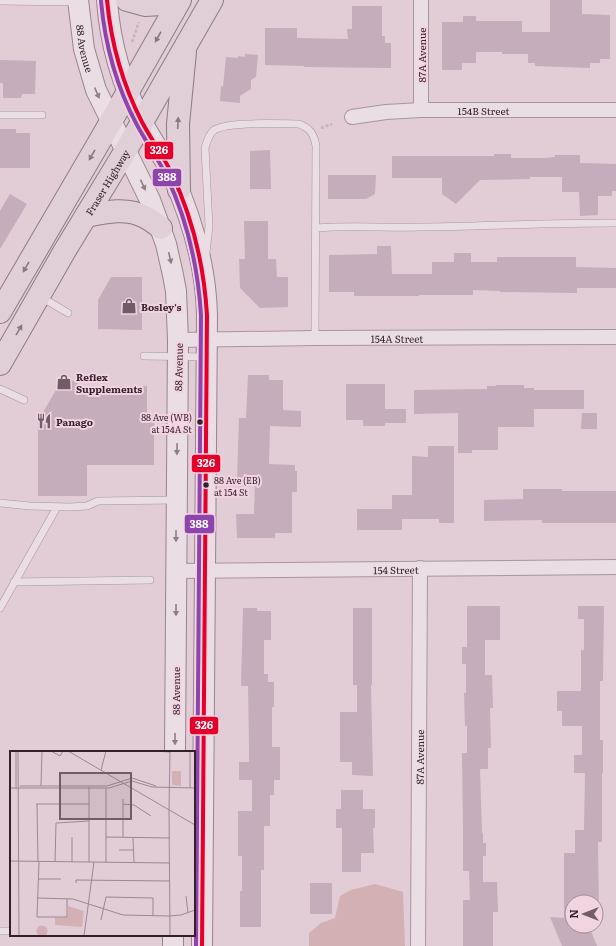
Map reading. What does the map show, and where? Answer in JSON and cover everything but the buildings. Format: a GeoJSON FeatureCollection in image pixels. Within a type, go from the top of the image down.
{"type":"FeatureCollection","features":[{"type":"Feature","properties":{"kind":"main road"},"geometry":{"type":"LineString","coordinates":[[108,0],[109,21],[117,61],[127,92],[142,121],[161,152],[179,190],[196,220],[207,303],[205,571],[199,936]]}},
{"type":"Feature","properties":{"kind":"main road"},"geometry":{"type":"LineString","coordinates":[[127,0],[145,4],[179,2]]}},
{"type":"Feature","properties":{"kind":"main road","name":"Fraser Highway"},"geometry":{"type":"LineString","coordinates":[[0,364],[212,0]]}},
{"type":"Feature","properties":{"kind":"main road","name":"88 Avenue"},"geometry":{"type":"LineString","coordinates":[[79,1],[84,49],[91,76],[110,121],[150,200],[161,228],[174,275],[178,324],[175,751]]}},
{"type":"Feature","properties":{"kind":"main road"},"geometry":{"type":"LineString","coordinates":[[0,312],[179,2]]}},
{"type":"Feature","properties":{"kind":"main road"},"geometry":{"type":"LineString","coordinates":[[179,190],[178,124],[186,45]]}},
{"type":"Feature","properties":{"kind":"main road"},"geometry":{"type":"LineString","coordinates":[[86,216],[124,211],[145,217],[161,228]]}},
{"type":"Feature","properties":{"kind":"main road"},"geometry":{"type":"LineString","coordinates":[[173,946],[174,936]]}},
{"type":"Feature","properties":{"kind":"street","name":"87A Avenue"},"geometry":{"type":"LineString","coordinates":[[421,0],[421,110]]}},
{"type":"Feature","properties":{"kind":"street","name":"154B Street"},"geometry":{"type":"LineString","coordinates":[[352,117],[386,112],[421,110],[616,110]]}},
{"type":"Feature","properties":{"kind":"street","name":"154A Street"},"geometry":{"type":"LineString","coordinates":[[178,348],[207,348],[315,338],[616,337]]}},
{"type":"Feature","properties":{"kind":"street","name":"154 Street"},"geometry":{"type":"LineString","coordinates":[[176,571],[616,567]]}},
{"type":"Feature","properties":{"kind":"street","name":"87A Avenue"},"geometry":{"type":"LineString","coordinates":[[418,946],[420,568]]}},
{"type":"Feature","properties":{"kind":"lane"},"geometry":{"type":"LineString","coordinates":[[0,2],[79,1]]}},
{"type":"Feature","properties":{"kind":"lane"},"geometry":{"type":"LineString","coordinates":[[0,114],[42,115]]}},
{"type":"Feature","properties":{"kind":"lane"},"geometry":{"type":"LineString","coordinates":[[202,266],[209,236],[205,148],[209,136],[218,128],[233,125],[299,124],[306,126],[315,138],[316,146],[315,338]]}},
{"type":"Feature","properties":{"kind":"lane"},"geometry":{"type":"LineString","coordinates":[[196,220],[207,207]]}},
{"type":"Feature","properties":{"kind":"lane"},"geometry":{"type":"LineString","coordinates":[[316,228],[350,226],[418,227],[502,224],[616,223]]}},
{"type":"Feature","properties":{"kind":"lane"},"geometry":{"type":"LineString","coordinates":[[39,296],[68,313]]}},
{"type":"Feature","properties":{"kind":"lane"},"geometry":{"type":"LineString","coordinates":[[144,356],[178,348]]}},
{"type":"Feature","properties":{"kind":"lane"},"geometry":{"type":"LineString","coordinates":[[0,389],[24,400]]}},
{"type":"Feature","properties":{"kind":"lane"},"geometry":{"type":"LineString","coordinates":[[0,503],[30,506],[82,507],[98,501],[176,500]]}},
{"type":"Feature","properties":{"kind":"lane"},"geometry":{"type":"LineString","coordinates":[[0,608],[57,507]]}},
{"type":"Feature","properties":{"kind":"lane"},"geometry":{"type":"LineString","coordinates":[[14,582],[150,580]]}},
{"type":"Feature","properties":{"kind":"path"},"geometry":{"type":"LineString","coordinates":[[132,44],[141,16]]}},
{"type":"Feature","properties":{"kind":"path"},"geometry":{"type":"LineString","coordinates":[[317,130],[332,124]]}},
{"type":"Feature","properties":{"kind":"shaded area"},"geometry":{"type":"Polygon","coordinates":[[[375,884],[403,892],[405,946],[309,946],[309,933],[321,923],[335,918],[340,896],[351,890],[375,884]]]}},
{"type":"Feature","properties":{"kind":"transit line","name":"326"},"geometry":{"type":"LineString","coordinates":[[107,0],[111,32],[123,78],[142,122],[171,172],[191,224],[200,260],[207,315],[202,946]]}},
{"type":"Feature","properties":{"kind":"transit line","name":"388"},"geometry":{"type":"LineString","coordinates":[[101,1],[105,33],[117,80],[137,125],[166,175],[186,226],[194,261],[201,315],[196,946]]}},
{"type":"Feature","properties":{"kind":"place","name":"Bosley's"},"geometry":{"type":"Point","coordinates":[129,306]}},
{"type":"Feature","properties":{"kind":"place","name":"Reflex Supplements"},"geometry":{"type":"Point","coordinates":[64,382]}},
{"type":"Feature","properties":{"kind":"place","name":"Panago"},"geometry":{"type":"Point","coordinates":[44,421]}},
{"type":"Feature","properties":{"kind":"place","name":"88 Ave (WB) at 154A St"},"geometry":{"type":"Point","coordinates":[200,422]}},
{"type":"Feature","properties":{"kind":"place","name":"88 Ave (EB) at 154 St"},"geometry":{"type":"Point","coordinates":[206,485]}}]}
